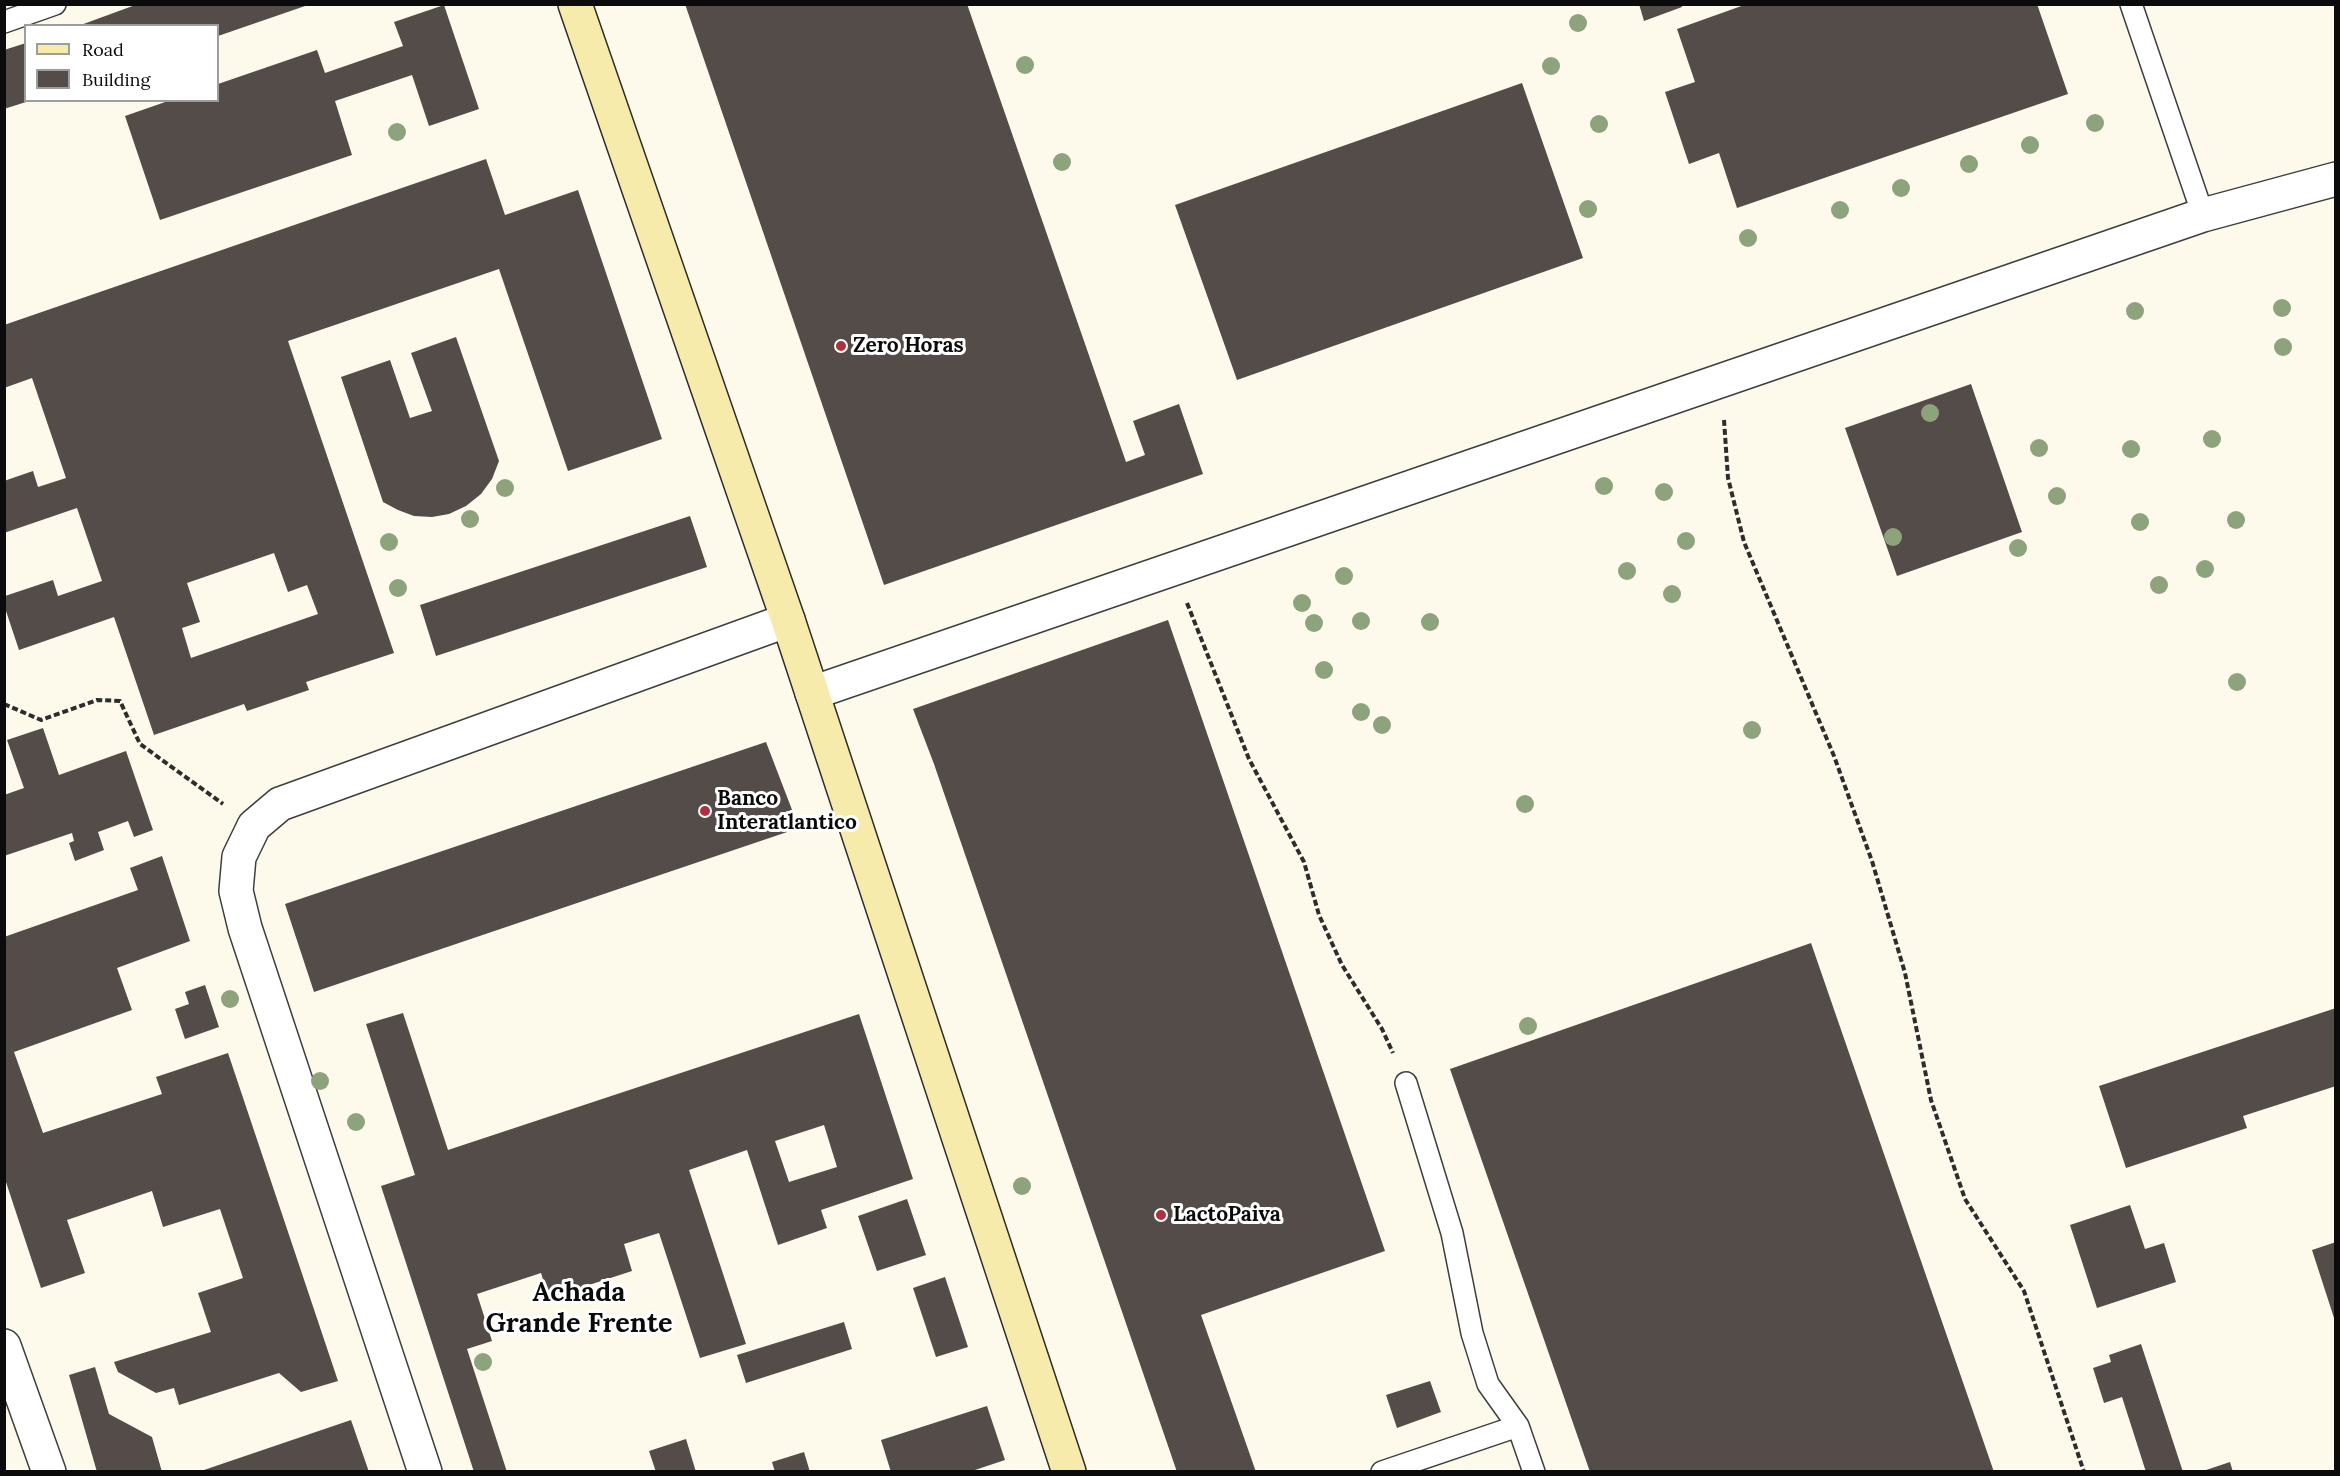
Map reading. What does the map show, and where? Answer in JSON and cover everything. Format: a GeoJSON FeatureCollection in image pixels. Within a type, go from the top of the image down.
{"type":"FeatureCollection","features":[{"type":"Feature","properties":{"kind":"main road"},"geometry":{"type":"LineString","coordinates":[[575,4],[788,620],[1069,1472]]}},
{"type":"Feature","properties":{"kind":"street"},"geometry":{"type":"LineString","coordinates":[[812,693],[2203,215],[2336,179]]}},
{"type":"Feature","properties":{"kind":"street"},"geometry":{"type":"LineString","coordinates":[[425,1472],[245,928],[236,891],[239,857],[254,826],[280,804],[788,620]]}},
{"type":"Feature","properties":{"kind":"street"},"geometry":{"type":"LineString","coordinates":[[4,1346],[49,1472]]}},
{"type":"Feature","properties":{"kind":"lane"},"geometry":{"type":"LineString","coordinates":[[4,22],[56,4]]}},
{"type":"Feature","properties":{"kind":"lane"},"geometry":{"type":"LineString","coordinates":[[2131,4],[2203,215]]}},
{"type":"Feature","properties":{"kind":"lane"},"geometry":{"type":"LineString","coordinates":[[1406,1083],[1452,1233],[1472,1333],[1488,1384],[1518,1426],[1534,1472]]}},
{"type":"Feature","properties":{"kind":"lane"},"geometry":{"type":"LineString","coordinates":[[1382,1472],[1518,1426]]}},
{"type":"Feature","properties":{"kind":"path"},"geometry":{"type":"LineString","coordinates":[[1726,379],[1723,430],[1728,478],[1744,542],[1834,756],[1872,861],[1905,973],[1931,1100],[1965,1199],[2024,1291],[2084,1472]]}},
{"type":"Feature","properties":{"kind":"path"},"geometry":{"type":"LineString","coordinates":[[1173,569],[1249,759],[1304,862],[1319,915],[1342,965],[1382,1029],[1406,1083]]}},
{"type":"Feature","properties":{"kind":"path"},"geometry":{"type":"LineString","coordinates":[[4,704],[41,720],[98,700],[120,701],[140,744],[254,826]]}},
{"type":"Feature","properties":{"kind":"building"},"geometry":{"type":"Polygon","coordinates":[[[138,4],[308,4],[219,36],[219,24],[83,24],[138,4]]]}},
{"type":"Feature","properties":{"kind":"building"},"geometry":{"type":"Polygon","coordinates":[[[685,4],[967,4],[1126,462],[1145,455],[1133,421],[1179,404],[1203,474],[884,585],[685,4]]]}},
{"type":"Feature","properties":{"kind":"building"},"geometry":{"type":"Polygon","coordinates":[[[1639,4],[1681,4],[1682,7],[1644,21],[1639,4]]]}},
{"type":"Feature","properties":{"kind":"building"},"geometry":{"type":"Polygon","coordinates":[[[1747,4],[2037,4],[2068,94],[1737,208],[1719,153],[1689,164],[1665,92],[1695,82],[1677,29],[1747,4]]]}},
{"type":"Feature","properties":{"kind":"building"},"geometry":{"type":"Polygon","coordinates":[[[444,5],[479,109],[429,126],[412,75],[335,101],[352,155],[160,220],[125,116],[165,102],[219,102],[219,84],[317,50],[325,73],[403,46],[394,22],[444,5]]]}},
{"type":"Feature","properties":{"kind":"building"},"geometry":{"type":"Polygon","coordinates":[[[24,44],[24,102],[26,102],[4,109],[4,50],[24,44]]]}},
{"type":"Feature","properties":{"kind":"building"},"geometry":{"type":"Polygon","coordinates":[[[1522,83],[1583,258],[1237,380],[1175,205],[1522,83]]]}},
{"type":"Feature","properties":{"kind":"building"},"geometry":{"type":"Polygon","coordinates":[[[486,159],[505,215],[578,190],[662,439],[568,471],[499,269],[288,341],[394,653],[306,682],[309,690],[247,711],[244,704],[154,735],[114,617],[19,650],[5,608],[5,596],[53,580],[58,596],[102,581],[77,508],[4,533],[4,481],[33,471],[38,487],[66,478],[32,378],[4,388],[4,325],[486,159]],[[274,553],[187,583],[200,622],[182,628],[191,658],[318,614],[307,585],[288,592],[274,553]]]}},
{"type":"Feature","properties":{"kind":"building"},"geometry":{"type":"Polygon","coordinates":[[[456,337],[499,461],[492,479],[481,494],[466,506],[449,514],[432,517],[414,516],[383,502],[341,377],[390,360],[410,418],[432,411],[411,353],[456,337]]]}},
{"type":"Feature","properties":{"kind":"building"},"geometry":{"type":"Polygon","coordinates":[[[1971,384],[2022,532],[1897,576],[1845,428],[1971,384]]]}},
{"type":"Feature","properties":{"kind":"building"},"geometry":{"type":"Polygon","coordinates":[[[690,516],[707,567],[436,656],[420,605],[690,516]]]}},
{"type":"Feature","properties":{"kind":"building"},"geometry":{"type":"Polygon","coordinates":[[[1168,620],[1385,1251],[1201,1315],[1256,1472],[1177,1472],[934,764],[913,709],[1168,620]]]}},
{"type":"Feature","properties":{"kind":"building"},"geometry":{"type":"Polygon","coordinates":[[[43,728],[59,775],[126,751],[153,830],[134,837],[128,821],[98,832],[104,850],[75,861],[69,843],[74,841],[72,833],[4,856],[4,795],[24,788],[7,740],[43,728]]]}},
{"type":"Feature","properties":{"kind":"building"},"geometry":{"type":"Polygon","coordinates":[[[766,742],[799,828],[314,992],[285,904],[766,742]]]}},
{"type":"Feature","properties":{"kind":"building"},"geometry":{"type":"Polygon","coordinates":[[[162,856],[190,941],[117,968],[132,1010],[14,1052],[43,1133],[162,1094],[156,1077],[228,1053],[338,1381],[301,1392],[279,1373],[179,1405],[174,1388],[156,1393],[118,1372],[114,1362],[211,1332],[198,1293],[243,1278],[220,1209],[163,1227],[152,1191],[67,1220],[85,1273],[41,1288],[4,1176],[4,937],[138,890],[130,868],[162,856]]]}},
{"type":"Feature","properties":{"kind":"building"},"geometry":{"type":"Polygon","coordinates":[[[1811,943],[1994,1472],[1590,1472],[1450,1069],[1811,943]]]}},
{"type":"Feature","properties":{"kind":"building"},"geometry":{"type":"Polygon","coordinates":[[[205,985],[219,1027],[185,1039],[175,1009],[189,1004],[185,992],[205,985]]]}},
{"type":"Feature","properties":{"kind":"building"},"geometry":{"type":"Polygon","coordinates":[[[2336,1008],[2336,1086],[2243,1116],[2247,1128],[2126,1168],[2099,1086],[2336,1008]]]}},
{"type":"Feature","properties":{"kind":"building"},"geometry":{"type":"Polygon","coordinates":[[[403,1013],[448,1150],[859,1014],[913,1179],[821,1210],[827,1228],[778,1245],[747,1150],[689,1170],[746,1344],[700,1358],[659,1233],[624,1244],[632,1271],[549,1298],[541,1273],[477,1294],[492,1341],[467,1349],[507,1472],[474,1472],[381,1186],[415,1175],[366,1024],[403,1013]],[[824,1125],[775,1141],[789,1182],[837,1167],[824,1125]]]}},
{"type":"Feature","properties":{"kind":"building"},"geometry":{"type":"Polygon","coordinates":[[[907,1199],[926,1255],[877,1271],[858,1216],[907,1199]]]}},
{"type":"Feature","properties":{"kind":"building"},"geometry":{"type":"Polygon","coordinates":[[[2130,1205],[2145,1249],[2164,1243],[2176,1282],[2097,1308],[2070,1225],[2130,1205]]]}},
{"type":"Feature","properties":{"kind":"building"},"geometry":{"type":"Polygon","coordinates":[[[2336,1242],[2336,1321],[2335,1321],[2312,1250],[2336,1242]]]}},
{"type":"Feature","properties":{"kind":"building"},"geometry":{"type":"Polygon","coordinates":[[[945,1277],[968,1347],[936,1357],[913,1288],[945,1277]]]}},
{"type":"Feature","properties":{"kind":"building"},"geometry":{"type":"Polygon","coordinates":[[[844,1322],[852,1349],[746,1383],[737,1355],[844,1322]]]}},
{"type":"Feature","properties":{"kind":"building"},"geometry":{"type":"Polygon","coordinates":[[[2141,1344],[2183,1472],[2146,1472],[2122,1397],[2104,1403],[2093,1368],[2111,1362],[2109,1355],[2141,1344]]]}},
{"type":"Feature","properties":{"kind":"building"},"geometry":{"type":"Polygon","coordinates":[[[95,1367],[109,1414],[152,1437],[162,1472],[97,1472],[69,1375],[95,1367]]]}},
{"type":"Feature","properties":{"kind":"building"},"geometry":{"type":"Polygon","coordinates":[[[1430,1381],[1441,1412],[1397,1428],[1386,1395],[1430,1381]]]}},
{"type":"Feature","properties":{"kind":"building"},"geometry":{"type":"Polygon","coordinates":[[[987,1406],[1005,1460],[969,1472],[891,1472],[881,1440],[987,1406]]]}},
{"type":"Feature","properties":{"kind":"building"},"geometry":{"type":"Polygon","coordinates":[[[351,1420],[369,1472],[201,1472],[201,1471],[351,1420]]]}},
{"type":"Feature","properties":{"kind":"building"},"geometry":{"type":"Polygon","coordinates":[[[686,1439],[696,1472],[656,1472],[649,1451],[686,1439]]]}},
{"type":"Feature","properties":{"kind":"building"},"geometry":{"type":"Polygon","coordinates":[[[804,1452],[810,1472],[775,1472],[772,1462],[804,1452]]]}},
{"type":"Feature","properties":{"kind":"building"},"geometry":{"type":"Polygon","coordinates":[[[2230,1462],[2233,1472],[2203,1472],[2203,1471],[2230,1462]]]}},
{"type":"Feature","properties":{"kind":"place","name":"Zero Horas"},"geometry":{"type":"Point","coordinates":[841,346]}},
{"type":"Feature","properties":{"kind":"place","name":"Banco Interatlantico"},"geometry":{"type":"Point","coordinates":[705,811]}},
{"type":"Feature","properties":{"kind":"place","name":"LactoPaiva"},"geometry":{"type":"Point","coordinates":[1161,1215]}},
{"type":"Feature","properties":{"kind":"district","name":"Achada Grande Frente"},"geometry":{"type":"Point","coordinates":[579,1308]}}]}
